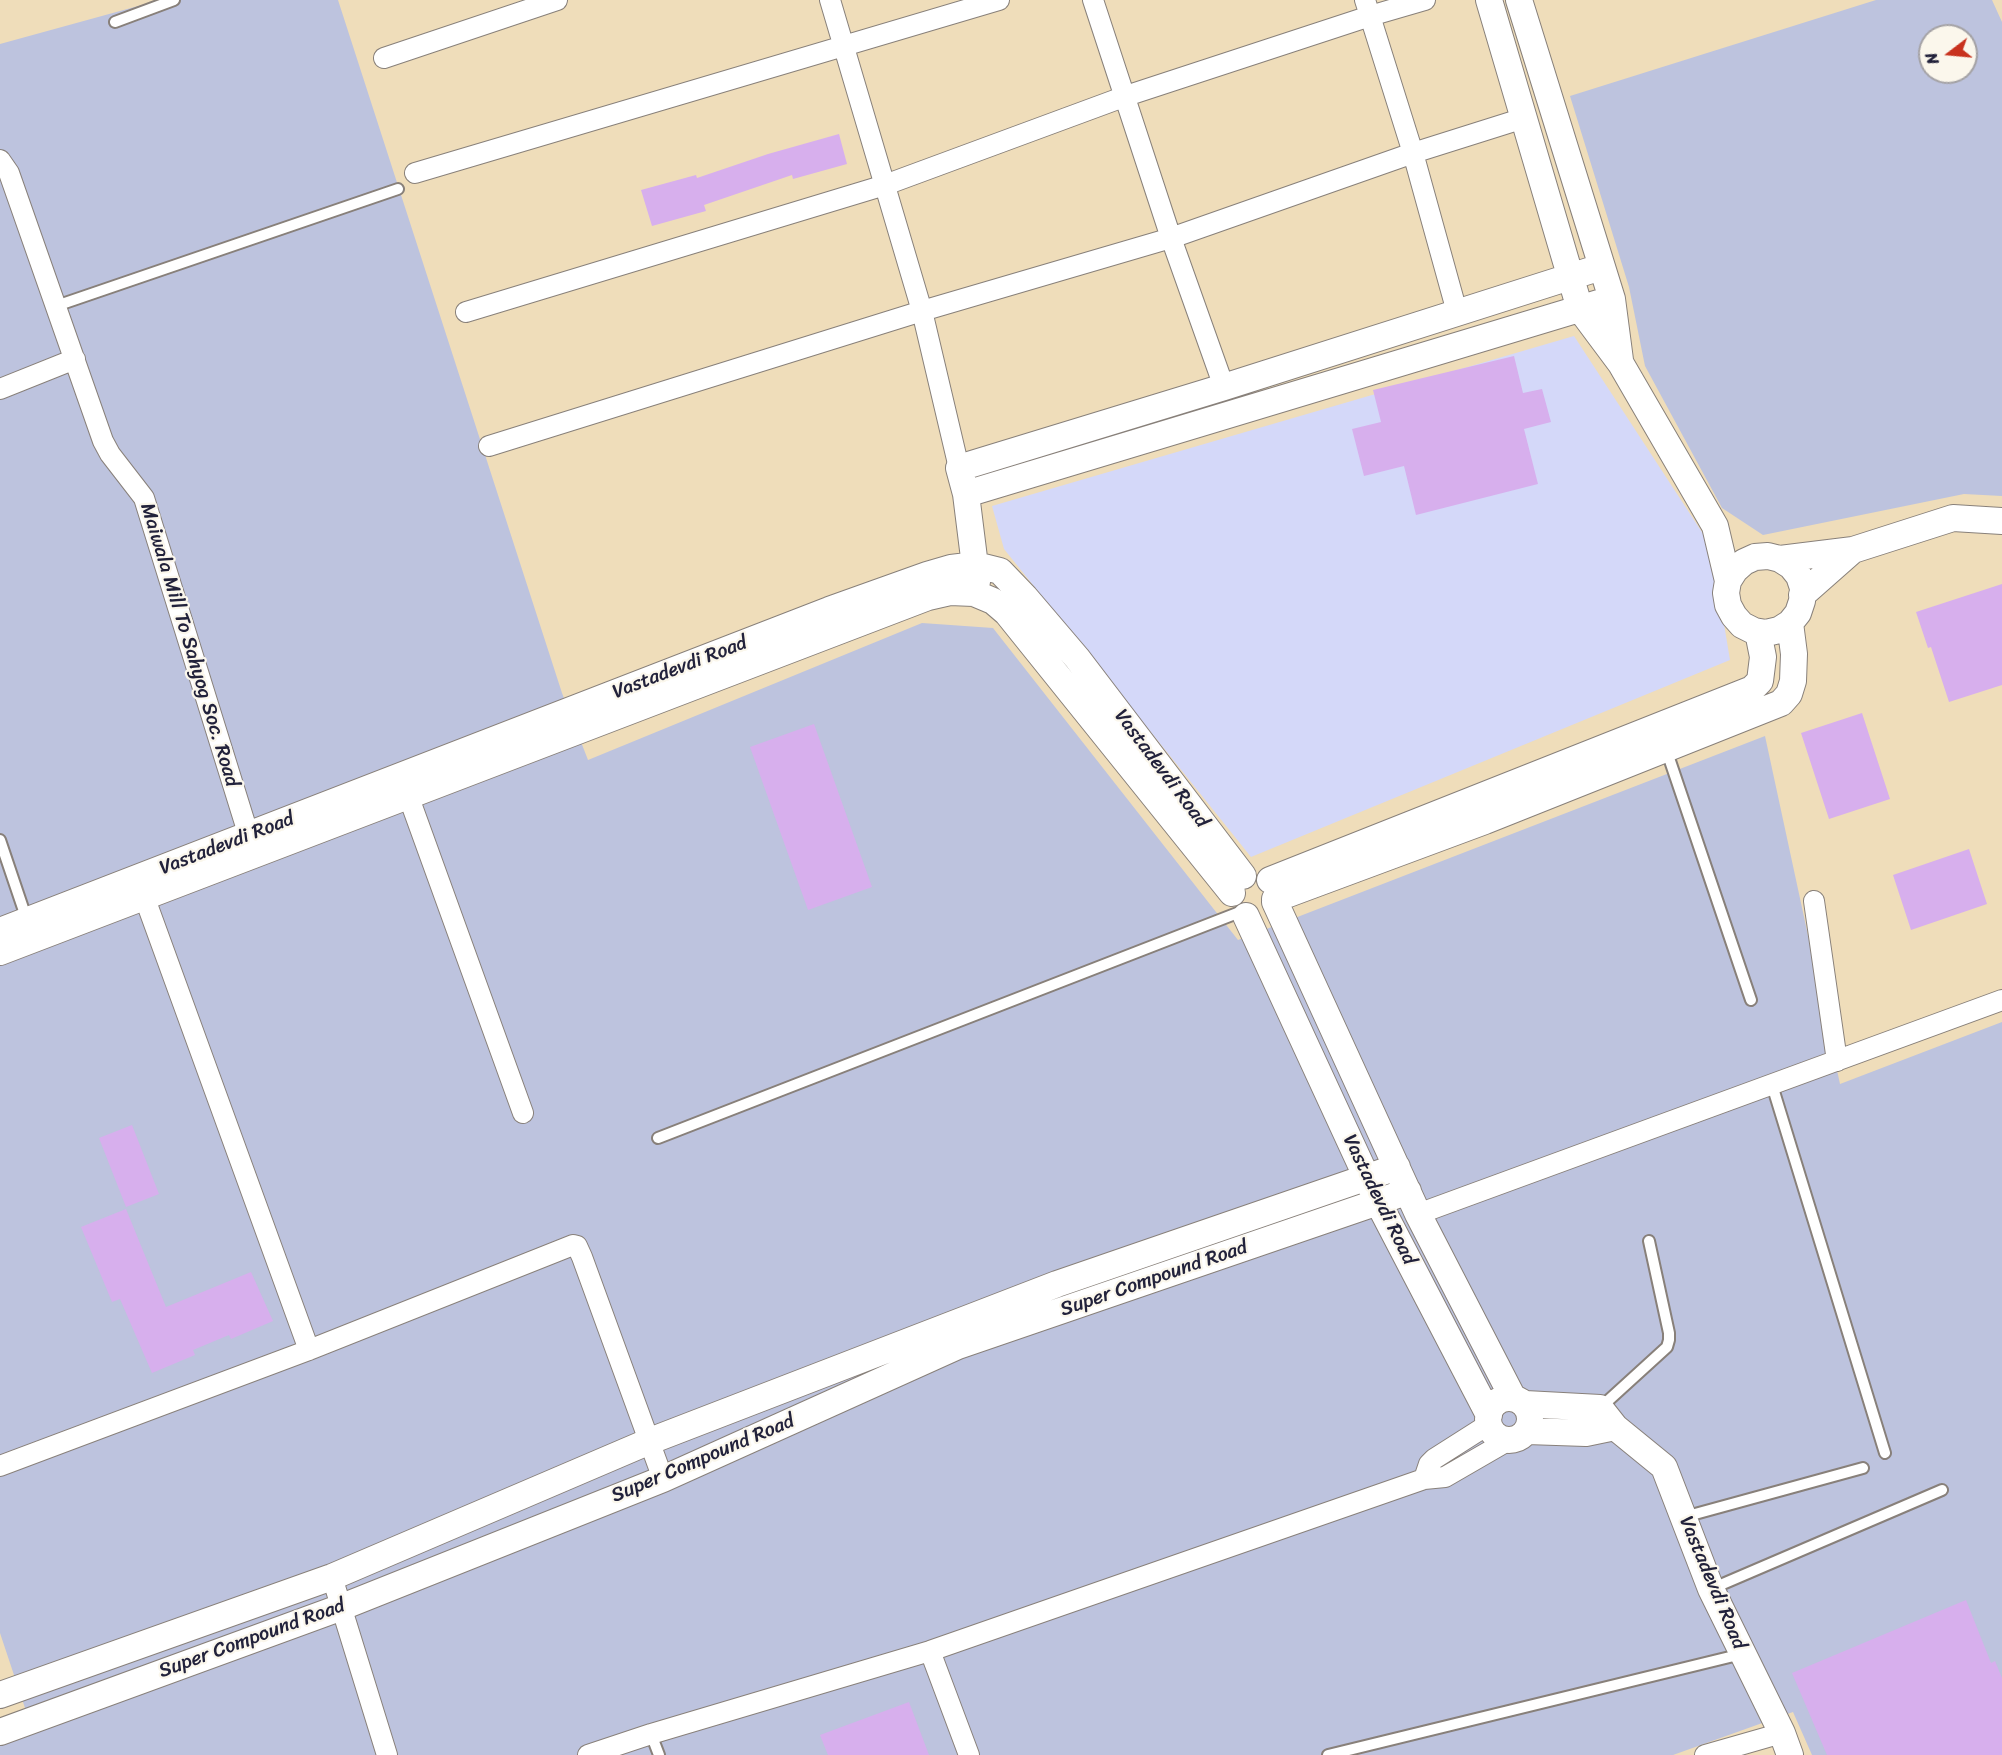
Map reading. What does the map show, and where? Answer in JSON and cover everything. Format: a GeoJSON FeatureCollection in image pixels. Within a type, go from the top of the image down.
{"type":"FeatureCollection","features":[{"type":"Feature","properties":{"kind":"street"},"geometry":{"type":"LineString","coordinates":[[384,58],[557,0]]}},
{"type":"Feature","properties":{"kind":"street"},"geometry":{"type":"LineString","coordinates":[[830,0],[922,311],[966,494],[976,565],[977,594]]}},
{"type":"Feature","properties":{"kind":"street"},"geometry":{"type":"LineString","coordinates":[[414,173],[999,0]]}},
{"type":"Feature","properties":{"kind":"street"},"geometry":{"type":"LineString","coordinates":[[1093,0],[1171,238],[1224,387]]}},
{"type":"Feature","properties":{"kind":"street"},"geometry":{"type":"LineString","coordinates":[[466,312],[885,185],[1368,8],[1425,0]]}},
{"type":"Feature","properties":{"kind":"street"},"geometry":{"type":"LineString","coordinates":[[1489,0],[1580,309],[1621,364],[1715,526],[1728,581],[1726,593],[1728,605],[1742,625],[1766,633],[1779,630],[1790,623],[1798,613],[1803,588],[1791,566],[1780,559],[1768,555],[1755,556],[1735,570],[1728,581]]}},
{"type":"Feature","properties":{"kind":"street"},"geometry":{"type":"LineString","coordinates":[[1519,0],[1612,299],[1621,364]]}},
{"type":"Feature","properties":{"kind":"street"},"geometry":{"type":"LineString","coordinates":[[1368,8],[1413,153],[1457,312]]}},
{"type":"Feature","properties":{"kind":"street"},"geometry":{"type":"LineString","coordinates":[[489,446],[922,311],[1171,238],[1413,153],[1524,118]]}},
{"type":"Feature","properties":{"kind":"street","name":"Maiwala Mill To Sahyog Soc. Road"},"geometry":{"type":"LineString","coordinates":[[0,160],[9,173],[103,441],[110,454],[144,498],[251,845]]}},
{"type":"Feature","properties":{"kind":"street"},"geometry":{"type":"LineString","coordinates":[[959,468],[1224,387],[1601,267]]}},
{"type":"Feature","properties":{"kind":"street"},"geometry":{"type":"LineString","coordinates":[[966,494],[1612,299]]}},
{"type":"Feature","properties":{"kind":"street"},"geometry":{"type":"LineString","coordinates":[[0,389],[75,359]]}},
{"type":"Feature","properties":{"kind":"street"},"geometry":{"type":"LineString","coordinates":[[1780,559],[1853,550],[1953,518],[2002,521]]}},
{"type":"Feature","properties":{"kind":"street"},"geometry":{"type":"LineString","coordinates":[[1715,526],[1755,556]]}},
{"type":"Feature","properties":{"kind":"street"},"geometry":{"type":"LineString","coordinates":[[1802,595],[1853,550]]}},
{"type":"Feature","properties":{"kind":"street","name":"Vastadevdi Road"},"geometry":{"type":"LineString","coordinates":[[0,952],[144,897],[251,845],[829,610],[951,568],[976,565],[1000,571],[1077,658],[1240,899],[1378,1202],[1489,1419]]}},
{"type":"Feature","properties":{"kind":"street","name":"Vastadevdi Road"},"geometry":{"type":"LineString","coordinates":[[0,930],[251,845],[408,795],[928,597],[950,592],[977,594],[993,601],[1007,614],[1240,899]]}},
{"type":"Feature","properties":{"kind":"street"},"geometry":{"type":"LineString","coordinates":[[1273,893],[1485,821],[1781,703],[1789,694],[1793,681],[1794,654],[1790,623]]}},
{"type":"Feature","properties":{"kind":"street"},"geometry":{"type":"LineString","coordinates":[[1273,893],[1752,689],[1760,681],[1763,657],[1758,632]]}},
{"type":"Feature","properties":{"kind":"street"},"geometry":{"type":"LineString","coordinates":[[408,795],[523,1113]]}},
{"type":"Feature","properties":{"kind":"street"},"geometry":{"type":"LineString","coordinates":[[1257,873],[1273,893],[1271,908],[1260,916],[1240,899],[1257,873]]}},
{"type":"Feature","properties":{"kind":"street","name":"Vastadevdi Road"},"geometry":{"type":"LineString","coordinates":[[1273,893],[1418,1214],[1519,1401]]}},
{"type":"Feature","properties":{"kind":"street"},"geometry":{"type":"LineString","coordinates":[[144,897],[309,1350]]}},
{"type":"Feature","properties":{"kind":"street"},"geometry":{"type":"LineString","coordinates":[[1814,901],[1837,1061]]}},
{"type":"Feature","properties":{"kind":"street"},"geometry":{"type":"LineString","coordinates":[[1418,1214],[2002,1000]]}},
{"type":"Feature","properties":{"kind":"street","name":"Super Compound Road"},"geometry":{"type":"LineString","coordinates":[[0,1695],[332,1577],[650,1441],[1057,1284],[1397,1167]]}},
{"type":"Feature","properties":{"kind":"street","name":"Super Compound Road"},"geometry":{"type":"LineString","coordinates":[[0,1732],[342,1607],[663,1479],[958,1346],[1408,1191]]}},
{"type":"Feature","properties":{"kind":"street"},"geometry":{"type":"LineString","coordinates":[[0,1466],[309,1350],[573,1245],[579,1250],[663,1479]]}},
{"type":"Feature","properties":{"kind":"street"},"geometry":{"type":"LineString","coordinates":[[1425,1479],[1429,1464],[1489,1419],[1493,1405],[1499,1400],[1519,1401],[1607,1418]]}},
{"type":"Feature","properties":{"kind":"street"},"geometry":{"type":"LineString","coordinates":[[588,1755],[930,1651],[1425,1479],[1445,1477],[1518,1436],[1531,1417],[1519,1401]]}},
{"type":"Feature","properties":{"kind":"street"},"geometry":{"type":"LineString","coordinates":[[1489,1419],[1496,1436],[1518,1436],[1586,1433],[1607,1418]]}},
{"type":"Feature","properties":{"kind":"street","name":"Vastadevdi Road"},"geometry":{"type":"LineString","coordinates":[[1607,1418],[1664,1467],[1711,1589],[1786,1744]]}},
{"type":"Feature","properties":{"kind":"street"},"geometry":{"type":"LineString","coordinates":[[332,1577],[387,1755]]}},
{"type":"Feature","properties":{"kind":"street"},"geometry":{"type":"LineString","coordinates":[[930,1651],[969,1755]]}},
{"type":"Feature","properties":{"kind":"street"},"geometry":{"type":"LineString","coordinates":[[1705,1755],[1786,1744]]}},
{"type":"Feature","properties":{"kind":"lane"},"geometry":{"type":"LineString","coordinates":[[115,22],[174,0]]}},
{"type":"Feature","properties":{"kind":"lane"},"geometry":{"type":"LineString","coordinates":[[56,306],[398,189]]}},
{"type":"Feature","properties":{"kind":"lane"},"geometry":{"type":"LineString","coordinates":[[1666,749],[1751,1000]]}},
{"type":"Feature","properties":{"kind":"lane"},"geometry":{"type":"LineString","coordinates":[[0,840],[27,920]]}},
{"type":"Feature","properties":{"kind":"lane"},"geometry":{"type":"LineString","coordinates":[[658,1138],[1240,899]]}},
{"type":"Feature","properties":{"kind":"lane"},"geometry":{"type":"LineString","coordinates":[[1772,1085],[1885,1452]]}},
{"type":"Feature","properties":{"kind":"lane"},"geometry":{"type":"LineString","coordinates":[[1607,1418],[1667,1347],[1669,1340],[1649,1241]]}},
{"type":"Feature","properties":{"kind":"lane"},"geometry":{"type":"LineString","coordinates":[[1683,1517],[1863,1467]]}},
{"type":"Feature","properties":{"kind":"lane"},"geometry":{"type":"LineString","coordinates":[[1711,1589],[1942,1490]]}},
{"type":"Feature","properties":{"kind":"lane"},"geometry":{"type":"LineString","coordinates":[[1328,1755],[1743,1654]]}},
{"type":"Feature","properties":{"kind":"lane"},"geometry":{"type":"LineString","coordinates":[[651,1734],[658,1755]]}},
{"type":"Feature","properties":{"kind":"shaded area"},"geometry":{"type":"Polygon","coordinates":[[[160,0],[338,0],[562,693],[588,760],[922,623],[993,628],[1238,940],[1765,736],[1840,1084],[2002,1022],[2002,1755],[1812,1755],[1793,1712],[1673,1755],[0,1755],[0,1740],[32,1729],[0,1633],[0,44],[160,0]]]}},
{"type":"Feature","properties":{"kind":"shaded area"},"geometry":{"type":"Polygon","coordinates":[[[1876,0],[1992,0],[2002,22],[2002,496],[1964,494],[1763,535],[1722,508],[1645,366],[1629,287],[1570,96],[1876,0]]]}},
{"type":"Feature","properties":{"kind":"shaded area"},"geometry":{"type":"Polygon","coordinates":[[[1574,336],[1711,546],[1730,660],[1251,857],[1004,549],[992,506],[1574,336]]]}},
{"type":"Feature","properties":{"kind":"building"},"geometry":{"type":"Polygon","coordinates":[[[839,134],[847,164],[793,179],[792,175],[704,205],[706,211],[652,226],[641,190],[696,175],[697,178],[768,154],[839,134]]]}},
{"type":"Feature","properties":{"kind":"building"},"geometry":{"type":"Polygon","coordinates":[[[1514,356],[1523,393],[1542,389],[1551,422],[1524,429],[1538,484],[1416,515],[1404,466],[1364,476],[1352,429],[1381,422],[1373,390],[1514,356]]]}},
{"type":"Feature","properties":{"kind":"building"},"geometry":{"type":"Polygon","coordinates":[[[2002,584],[2002,685],[1949,702],[1931,647],[1928,648],[1916,612],[2002,584]]]}},
{"type":"Feature","properties":{"kind":"building"},"geometry":{"type":"Polygon","coordinates":[[[1862,713],[1890,799],[1829,819],[1801,733],[1862,713]]]}},
{"type":"Feature","properties":{"kind":"building"},"geometry":{"type":"Polygon","coordinates":[[[814,724],[872,887],[808,910],[750,747],[814,724]]]}},
{"type":"Feature","properties":{"kind":"building"},"geometry":{"type":"Polygon","coordinates":[[[1969,849],[1987,904],[1911,930],[1893,875],[1969,849]]]}},
{"type":"Feature","properties":{"kind":"building"},"geometry":{"type":"Polygon","coordinates":[[[132,1125],[159,1194],[126,1207],[99,1138],[132,1125]]]}},
{"type":"Feature","properties":{"kind":"building"},"geometry":{"type":"Polygon","coordinates":[[[126,1209],[166,1307],[251,1272],[273,1321],[231,1339],[229,1335],[193,1350],[195,1355],[152,1373],[120,1299],[112,1302],[81,1227],[126,1209]]]}},
{"type":"Feature","properties":{"kind":"building"},"geometry":{"type":"Polygon","coordinates":[[[1966,1600],[1991,1663],[1995,1661],[2002,1678],[2002,1755],[1827,1755],[1792,1673],[1966,1600]]]}},
{"type":"Feature","properties":{"kind":"building"},"geometry":{"type":"Polygon","coordinates":[[[909,1702],[929,1755],[828,1755],[820,1735],[909,1702]]]}}]}
